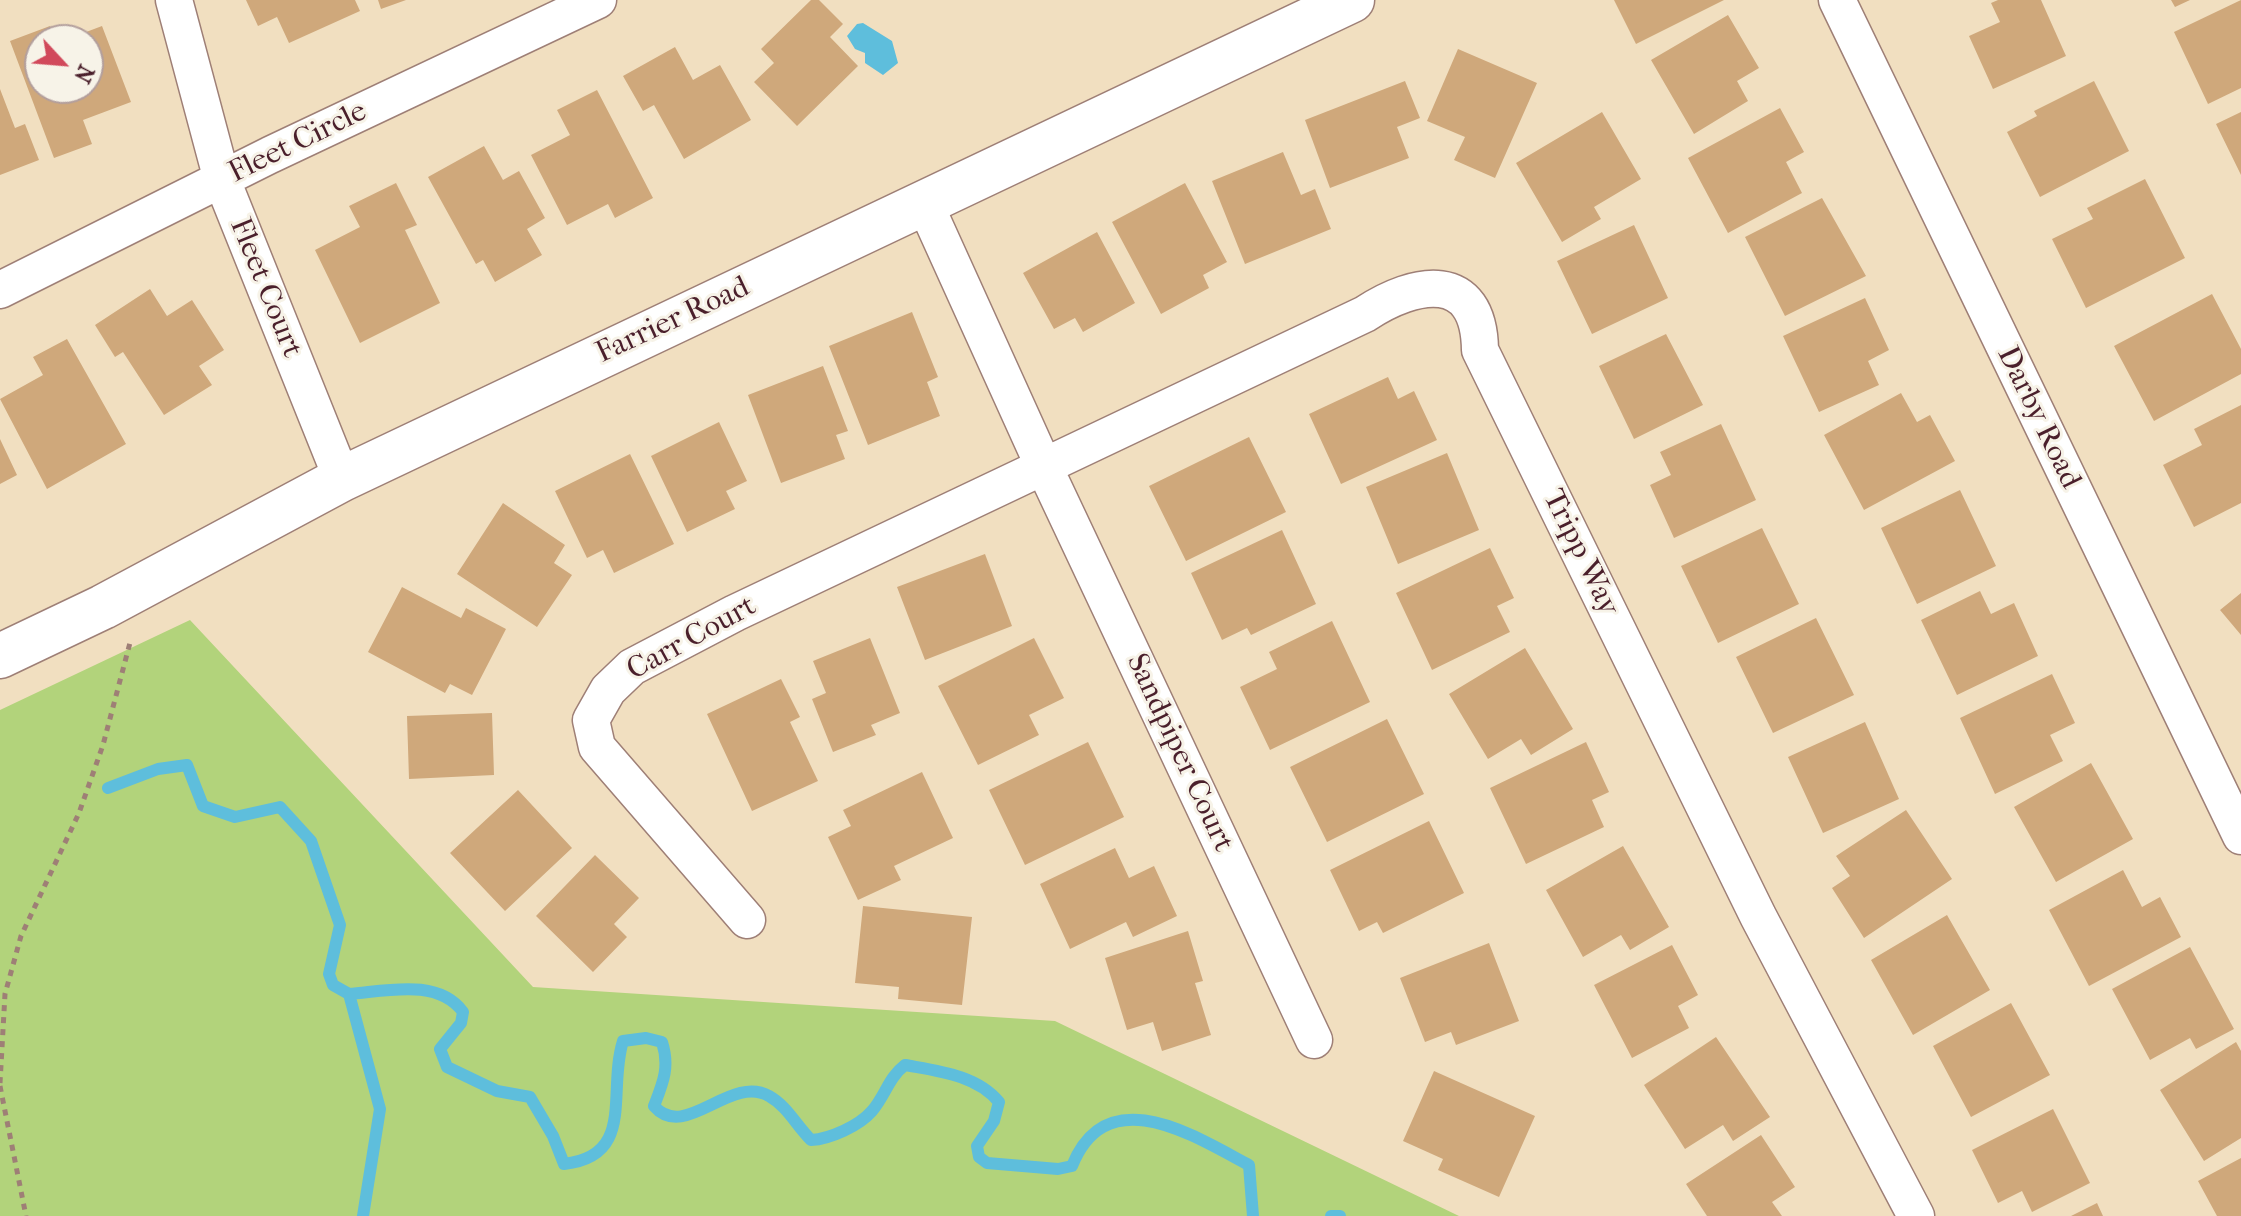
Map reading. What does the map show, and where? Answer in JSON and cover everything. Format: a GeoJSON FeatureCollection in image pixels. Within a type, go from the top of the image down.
{"type":"FeatureCollection","features":[{"type":"Feature","properties":{"kind":"street","name":"Fleet Court"},"geometry":{"type":"LineString","coordinates":[[174,0],[222,180],[342,479]]}},
{"type":"Feature","properties":{"kind":"street","name":"Fleet Circle"},"geometry":{"type":"LineString","coordinates":[[0,290],[598,0]]}},
{"type":"Feature","properties":{"kind":"street","name":"Farrier Road"},"geometry":{"type":"LineString","coordinates":[[0,656],[103,607],[342,479],[1352,0]]}},
{"type":"Feature","properties":{"kind":"street","name":"Darby Road"},"geometry":{"type":"LineString","coordinates":[[1837,0],[2237,818]]}},
{"type":"Feature","properties":{"kind":"street","name":"Sandpiper Court"},"geometry":{"type":"LineString","coordinates":[[924,202],[1044,467],[1314,1040]]}},
{"type":"Feature","properties":{"kind":"street","name":"Tripp Way"},"geometry":{"type":"LineString","coordinates":[[1044,467],[1404,292],[1425,286],[1443,288],[1460,300],[1474,315],[1480,350],[1751,902],[1916,1216]]}},
{"type":"Feature","properties":{"kind":"street","name":"Carr Court"},"geometry":{"type":"LineString","coordinates":[[747,920],[597,747],[591,720],[608,690],[632,667],[735,613],[1044,467]]}},
{"type":"Feature","properties":{"kind":"path"},"geometry":{"type":"LineString","coordinates":[[26,1216],[0,1084],[5,994],[21,936],[79,813],[103,745],[133,634]]}},
{"type":"Feature","properties":{"kind":"green space"},"geometry":{"type":"Polygon","coordinates":[[[190,620],[533,987],[1055,1021],[1459,1216],[0,1216],[0,710],[190,620]]]}},
{"type":"Feature","properties":{"kind":"water"},"geometry":{"type":"Polygon","coordinates":[[[863,23],[892,41],[898,63],[883,75],[865,63],[865,53],[855,49],[847,36],[857,24],[863,23]]]}},
{"type":"Feature","properties":{"kind":"building"},"geometry":{"type":"Polygon","coordinates":[[[246,0],[355,0],[360,11],[289,43],[277,17],[258,26],[246,0]]]}},
{"type":"Feature","properties":{"kind":"building"},"geometry":{"type":"Polygon","coordinates":[[[378,0],[406,0],[381,9],[378,0]]]}},
{"type":"Feature","properties":{"kind":"building"},"geometry":{"type":"Polygon","coordinates":[[[811,0],[819,0],[843,24],[830,37],[858,66],[797,126],[754,82],[774,63],[761,49],[811,0]]]}},
{"type":"Feature","properties":{"kind":"building"},"geometry":{"type":"Polygon","coordinates":[[[1614,0],[1724,0],[1636,44],[1614,0]]]}},
{"type":"Feature","properties":{"kind":"building"},"geometry":{"type":"Polygon","coordinates":[[[1998,0],[2041,0],[2066,56],[1993,89],[1969,36],[2000,22],[1991,3],[1998,0]]]}},
{"type":"Feature","properties":{"kind":"building"},"geometry":{"type":"Polygon","coordinates":[[[2171,0],[2190,0],[2175,7],[2171,0]]]}},
{"type":"Feature","properties":{"kind":"building"},"geometry":{"type":"Polygon","coordinates":[[[2241,0],[2241,88],[2208,104],[2174,32],[2241,0]]]}},
{"type":"Feature","properties":{"kind":"building"},"geometry":{"type":"Polygon","coordinates":[[[1728,15],[1759,68],[1737,81],[1748,101],[1694,134],[1651,60],[1728,15]]]}},
{"type":"Feature","properties":{"kind":"building"},"geometry":{"type":"Polygon","coordinates":[[[104,31],[131,102],[83,120],[92,144],[54,158],[34,104],[104,104],[104,31]]]}},
{"type":"Feature","properties":{"kind":"building"},"geometry":{"type":"Polygon","coordinates":[[[24,36],[24,78],[10,41],[24,36]]]}},
{"type":"Feature","properties":{"kind":"building"},"geometry":{"type":"Polygon","coordinates":[[[675,47],[693,80],[720,65],[751,120],[684,159],[654,105],[643,111],[623,76],[675,47]]]}},
{"type":"Feature","properties":{"kind":"building"},"geometry":{"type":"Polygon","coordinates":[[[1458,49],[1537,83],[1495,178],[1454,160],[1465,137],[1427,121],[1458,49]]]}},
{"type":"Feature","properties":{"kind":"building"},"geometry":{"type":"Polygon","coordinates":[[[1405,81],[1420,118],[1397,127],[1409,158],[1330,188],[1305,120],[1405,81]]]}},
{"type":"Feature","properties":{"kind":"building"},"geometry":{"type":"Polygon","coordinates":[[[2094,81],[2129,151],[2040,197],[2007,132],[2037,116],[2034,111],[2094,81]]]}},
{"type":"Feature","properties":{"kind":"building"},"geometry":{"type":"Polygon","coordinates":[[[0,89],[15,128],[25,124],[39,160],[0,175],[0,89]]]}},
{"type":"Feature","properties":{"kind":"building"},"geometry":{"type":"Polygon","coordinates":[[[597,90],[653,198],[615,218],[608,204],[567,225],[531,155],[570,135],[557,110],[597,90]]]}},
{"type":"Feature","properties":{"kind":"building"},"geometry":{"type":"Polygon","coordinates":[[[1780,108],[1804,152],[1786,162],[1802,193],[1728,233],[1688,158],[1780,108]]]}},
{"type":"Feature","properties":{"kind":"building"},"geometry":{"type":"Polygon","coordinates":[[[1602,112],[1641,179],[1594,207],[1601,219],[1562,242],[1516,163],[1602,112]]]}},
{"type":"Feature","properties":{"kind":"building"},"geometry":{"type":"Polygon","coordinates":[[[2241,112],[2241,175],[2216,124],[2241,112]]]}},
{"type":"Feature","properties":{"kind":"building"},"geometry":{"type":"Polygon","coordinates":[[[484,146],[503,180],[519,171],[545,218],[527,229],[542,255],[495,282],[483,260],[476,264],[428,177],[484,146]]]}},
{"type":"Feature","properties":{"kind":"building"},"geometry":{"type":"Polygon","coordinates":[[[1283,152],[1301,195],[1315,189],[1331,229],[1245,264],[1212,181],[1283,152]]]}},
{"type":"Feature","properties":{"kind":"building"},"geometry":{"type":"Polygon","coordinates":[[[2145,179],[2185,258],[2086,308],[2052,239],[2093,219],[2087,208],[2145,179]]]}},
{"type":"Feature","properties":{"kind":"building"},"geometry":{"type":"Polygon","coordinates":[[[396,183],[417,225],[405,230],[440,303],[360,343],[315,250],[360,227],[349,206],[396,183]]]}},
{"type":"Feature","properties":{"kind":"building"},"geometry":{"type":"Polygon","coordinates":[[[1185,183],[1227,262],[1203,275],[1209,288],[1161,314],[1112,222],[1185,183]]]}},
{"type":"Feature","properties":{"kind":"building"},"geometry":{"type":"Polygon","coordinates":[[[1822,198],[1866,276],[1785,316],[1745,237],[1822,198]]]}},
{"type":"Feature","properties":{"kind":"building"},"geometry":{"type":"Polygon","coordinates":[[[1634,225],[1668,298],[1592,334],[1557,261],[1634,225]]]}},
{"type":"Feature","properties":{"kind":"building"},"geometry":{"type":"Polygon","coordinates":[[[1097,232],[1135,303],[1083,332],[1075,318],[1054,329],[1023,273],[1097,232]]]}},
{"type":"Feature","properties":{"kind":"building"},"geometry":{"type":"Polygon","coordinates":[[[150,289],[167,316],[192,300],[224,350],[199,366],[212,385],[164,415],[123,352],[115,357],[95,325],[150,289]]]}},
{"type":"Feature","properties":{"kind":"building"},"geometry":{"type":"Polygon","coordinates":[[[2212,294],[2241,349],[2241,374],[2154,421],[2114,346],[2212,294]]]}},
{"type":"Feature","properties":{"kind":"building"},"geometry":{"type":"Polygon","coordinates":[[[1865,298],[1889,350],[1868,361],[1879,385],[1819,412],[1783,336],[1865,298]]]}},
{"type":"Feature","properties":{"kind":"building"},"geometry":{"type":"Polygon","coordinates":[[[912,312],[938,377],[927,382],[940,416],[868,445],[829,346],[912,312]]]}},
{"type":"Feature","properties":{"kind":"building"},"geometry":{"type":"Polygon","coordinates":[[[1666,334],[1703,405],[1634,439],[1599,366],[1666,334]]]}},
{"type":"Feature","properties":{"kind":"building"},"geometry":{"type":"Polygon","coordinates":[[[67,339],[126,444],[47,489],[0,399],[43,375],[33,357],[67,339]]]}},
{"type":"Feature","properties":{"kind":"building"},"geometry":{"type":"Polygon","coordinates":[[[823,366],[848,431],[836,435],[845,459],[781,483],[748,395],[823,366]]]}},
{"type":"Feature","properties":{"kind":"building"},"geometry":{"type":"Polygon","coordinates":[[[1388,377],[1398,399],[1414,391],[1437,440],[1341,484],[1309,414],[1388,377]]]}},
{"type":"Feature","properties":{"kind":"building"},"geometry":{"type":"Polygon","coordinates":[[[1901,393],[1917,422],[1930,415],[1955,461],[1864,510],[1824,435],[1901,393]]]}},
{"type":"Feature","properties":{"kind":"building"},"geometry":{"type":"Polygon","coordinates":[[[2241,405],[2241,503],[2194,527],[2163,465],[2202,445],[2194,429],[2241,405]]]}},
{"type":"Feature","properties":{"kind":"building"},"geometry":{"type":"Polygon","coordinates":[[[719,422],[747,481],[726,491],[735,509],[687,532],[651,456],[719,422]]]}},
{"type":"Feature","properties":{"kind":"building"},"geometry":{"type":"Polygon","coordinates":[[[1721,424],[1756,500],[1674,538],[1650,485],[1671,475],[1660,452],[1721,424]]]}},
{"type":"Feature","properties":{"kind":"building"},"geometry":{"type":"Polygon","coordinates":[[[1249,437],[1286,512],[1186,561],[1149,486],[1249,437]]]}},
{"type":"Feature","properties":{"kind":"building"},"geometry":{"type":"Polygon","coordinates":[[[0,439],[17,475],[0,484],[0,439]]]}},
{"type":"Feature","properties":{"kind":"building"},"geometry":{"type":"Polygon","coordinates":[[[1447,453],[1479,530],[1398,564],[1366,487],[1447,453]]]}},
{"type":"Feature","properties":{"kind":"building"},"geometry":{"type":"Polygon","coordinates":[[[630,454],[674,544],[614,573],[603,550],[587,558],[555,491],[630,454]]]}},
{"type":"Feature","properties":{"kind":"building"},"geometry":{"type":"Polygon","coordinates":[[[1960,490],[1996,566],[1917,604],[1881,528],[1960,490]]]}},
{"type":"Feature","properties":{"kind":"building"},"geometry":{"type":"Polygon","coordinates":[[[503,503],[565,545],[554,563],[572,575],[537,627],[457,574],[503,503]]]}},
{"type":"Feature","properties":{"kind":"building"},"geometry":{"type":"Polygon","coordinates":[[[1762,528],[1799,604],[1718,643],[1681,566],[1762,528]]]}},
{"type":"Feature","properties":{"kind":"building"},"geometry":{"type":"Polygon","coordinates":[[[1282,530],[1316,604],[1251,635],[1247,628],[1222,640],[1191,573],[1282,530]]]}},
{"type":"Feature","properties":{"kind":"building"},"geometry":{"type":"Polygon","coordinates":[[[1490,548],[1514,598],[1497,606],[1510,632],[1432,670],[1396,593],[1490,548]]]}},
{"type":"Feature","properties":{"kind":"building"},"geometry":{"type":"Polygon","coordinates":[[[985,554],[1012,626],[925,660],[897,587],[985,554]]]}},
{"type":"Feature","properties":{"kind":"building"},"geometry":{"type":"Polygon","coordinates":[[[402,587],[461,618],[466,608],[506,629],[472,695],[450,684],[445,693],[368,652],[402,587]]]}},
{"type":"Feature","properties":{"kind":"building"},"geometry":{"type":"Polygon","coordinates":[[[1980,591],[1991,614],[2014,603],[2038,656],[1957,695],[1921,620],[1980,591]]]}},
{"type":"Feature","properties":{"kind":"building"},"geometry":{"type":"Polygon","coordinates":[[[2241,593],[2241,635],[2220,610],[2241,593]]]}},
{"type":"Feature","properties":{"kind":"building"},"geometry":{"type":"Polygon","coordinates":[[[1816,618],[1854,695],[1773,733],[1736,657],[1816,618]]]}},
{"type":"Feature","properties":{"kind":"building"},"geometry":{"type":"Polygon","coordinates":[[[1332,621],[1370,702],[1270,750],[1240,687],[1277,669],[1269,652],[1332,621]]]}},
{"type":"Feature","properties":{"kind":"building"},"geometry":{"type":"Polygon","coordinates":[[[870,638],[900,713],[871,725],[876,735],[833,752],[812,699],[826,693],[813,661],[870,638]]]}},
{"type":"Feature","properties":{"kind":"building"},"geometry":{"type":"Polygon","coordinates":[[[1034,638],[1064,698],[1029,715],[1039,735],[978,765],[938,686],[1034,638]]]}},
{"type":"Feature","properties":{"kind":"building"},"geometry":{"type":"Polygon","coordinates":[[[1525,648],[1573,729],[1531,755],[1521,739],[1488,759],[1449,694],[1525,648]]]}},
{"type":"Feature","properties":{"kind":"building"},"geometry":{"type":"Polygon","coordinates":[[[2052,674],[2075,723],[2050,735],[2063,761],[1995,794],[1960,718],[2052,674]]]}},
{"type":"Feature","properties":{"kind":"building"},"geometry":{"type":"Polygon","coordinates":[[[781,679],[800,717],[790,722],[818,781],[752,811],[707,714],[781,679]]]}},
{"type":"Feature","properties":{"kind":"building"},"geometry":{"type":"Polygon","coordinates":[[[492,713],[494,775],[409,779],[407,716],[492,713]]]}},
{"type":"Feature","properties":{"kind":"building"},"geometry":{"type":"Polygon","coordinates":[[[1387,719],[1424,794],[1327,842],[1290,767],[1387,719]]]}},
{"type":"Feature","properties":{"kind":"building"},"geometry":{"type":"Polygon","coordinates":[[[1865,722],[1899,799],[1823,833],[1788,757],[1865,722]]]}},
{"type":"Feature","properties":{"kind":"building"},"geometry":{"type":"Polygon","coordinates":[[[1088,742],[1124,817],[1025,865],[989,790],[1088,742]]]}},
{"type":"Feature","properties":{"kind":"building"},"geometry":{"type":"Polygon","coordinates":[[[1586,742],[1609,792],[1592,800],[1604,827],[1526,864],[1490,788],[1586,742]]]}},
{"type":"Feature","properties":{"kind":"building"},"geometry":{"type":"Polygon","coordinates":[[[2091,763],[2133,839],[2056,882],[2014,807],[2091,763]]]}},
{"type":"Feature","properties":{"kind":"building"},"geometry":{"type":"Polygon","coordinates":[[[922,772],[953,838],[894,866],[901,880],[858,900],[828,837],[851,826],[843,810],[922,772]]]}},
{"type":"Feature","properties":{"kind":"building"},"geometry":{"type":"Polygon","coordinates":[[[518,790],[572,848],[505,911],[450,853],[518,790]]]}},
{"type":"Feature","properties":{"kind":"building"},"geometry":{"type":"Polygon","coordinates":[[[1906,810],[1952,879],[1864,938],[1832,888],[1850,876],[1836,856],[1906,810]]]}},
{"type":"Feature","properties":{"kind":"building"},"geometry":{"type":"Polygon","coordinates":[[[1429,821],[1464,893],[1383,933],[1377,922],[1359,931],[1330,870],[1429,821]]]}},
{"type":"Feature","properties":{"kind":"building"},"geometry":{"type":"Polygon","coordinates":[[[1623,846],[1669,927],[1630,950],[1621,935],[1583,957],[1546,890],[1623,846]]]}},
{"type":"Feature","properties":{"kind":"building"},"geometry":{"type":"Polygon","coordinates":[[[1115,848],[1129,878],[1154,866],[1177,916],[1133,937],[1126,922],[1070,949],[1040,884],[1115,848]]]}},
{"type":"Feature","properties":{"kind":"building"},"geometry":{"type":"Polygon","coordinates":[[[595,855],[639,898],[614,924],[627,937],[593,972],[536,916],[595,855]]]}},
{"type":"Feature","properties":{"kind":"building"},"geometry":{"type":"Polygon","coordinates":[[[2123,870],[2142,907],[2160,897],[2181,937],[2089,986],[2049,910],[2123,870]]]}},
{"type":"Feature","properties":{"kind":"building"},"geometry":{"type":"Polygon","coordinates":[[[863,906],[972,917],[962,1005],[898,999],[899,987],[855,983],[863,906]]]}},
{"type":"Feature","properties":{"kind":"building"},"geometry":{"type":"Polygon","coordinates":[[[1947,915],[1990,990],[1913,1035],[1871,960],[1947,915]]]}},
{"type":"Feature","properties":{"kind":"building"},"geometry":{"type":"Polygon","coordinates":[[[1188,931],[1203,981],[1195,983],[1211,1035],[1162,1051],[1153,1022],[1127,1030],[1105,958],[1188,931]]]}},
{"type":"Feature","properties":{"kind":"building"},"geometry":{"type":"Polygon","coordinates":[[[1489,943],[1519,1021],[1456,1045],[1451,1032],[1425,1042],[1400,978],[1489,943]]]}},
{"type":"Feature","properties":{"kind":"building"},"geometry":{"type":"Polygon","coordinates":[[[1672,945],[1698,995],[1678,1006],[1689,1028],[1632,1058],[1594,985],[1672,945]]]}},
{"type":"Feature","properties":{"kind":"building"},"geometry":{"type":"Polygon","coordinates":[[[2190,947],[2234,1029],[2196,1049],[2190,1038],[2150,1060],[2112,989],[2190,947]]]}},
{"type":"Feature","properties":{"kind":"building"},"geometry":{"type":"Polygon","coordinates":[[[2011,1003],[2050,1075],[1971,1117],[1933,1046],[2011,1003]]]}},
{"type":"Feature","properties":{"kind":"building"},"geometry":{"type":"Polygon","coordinates":[[[1716,1037],[1770,1117],[1733,1141],[1723,1125],[1685,1149],[1644,1085],[1716,1037]]]}},
{"type":"Feature","properties":{"kind":"building"},"geometry":{"type":"Polygon","coordinates":[[[2236,1042],[2241,1051],[2241,1138],[2204,1161],[2160,1090],[2236,1042]]]}},
{"type":"Feature","properties":{"kind":"building"},"geometry":{"type":"Polygon","coordinates":[[[1434,1071],[1535,1116],[1499,1197],[1438,1170],[1443,1159],[1403,1141],[1434,1071]]]}},
{"type":"Feature","properties":{"kind":"building"},"geometry":{"type":"Polygon","coordinates":[[[2053,1109],[2090,1183],[2032,1212],[2022,1191],[1998,1203],[1972,1150],[2053,1109]]]}},
{"type":"Feature","properties":{"kind":"building"},"geometry":{"type":"Polygon","coordinates":[[[1761,1135],[1795,1187],[1772,1202],[1782,1216],[1707,1216],[1686,1184],[1761,1135]]]}},
{"type":"Feature","properties":{"kind":"building"},"geometry":{"type":"Polygon","coordinates":[[[2241,1158],[2241,1216],[2217,1216],[2198,1181],[2241,1158]]]}},
{"type":"Feature","properties":{"kind":"building"},"geometry":{"type":"Polygon","coordinates":[[[2097,1203],[2103,1216],[2071,1216],[2097,1203]]]}},
{"type":"Feature","properties":{"kind":"waterway"},"geometry":{"type":"LineString","coordinates":[[108,788],[158,769],[187,765],[203,806],[235,817],[280,807],[311,841],[340,925],[329,974],[333,985],[349,994],[380,1109],[363,1216]]}},
{"type":"Feature","properties":{"kind":"waterway"},"geometry":{"type":"LineString","coordinates":[[349,994],[411,989],[440,994],[452,1001],[463,1012],[461,1023],[440,1049],[447,1067],[497,1091],[530,1097],[553,1136],[564,1164],[587,1159],[601,1149],[610,1135],[614,1119],[623,1041],[646,1038],[662,1042],[665,1067],[654,1106],[666,1115],[680,1117],[739,1093],[754,1092],[775,1100],[811,1140],[819,1139],[844,1131],[866,1117],[905,1065],[968,1080],[999,1102],[994,1121],[977,1146],[979,1157],[987,1163],[1058,1169],[1072,1166],[1087,1140],[1107,1125],[1129,1120],[1153,1122],[1203,1141],[1249,1165],[1253,1216]]}},
{"type":"Feature","properties":{"kind":"waterway"},"geometry":{"type":"LineString","coordinates":[[1331,1216],[1340,1216]]}}]}
